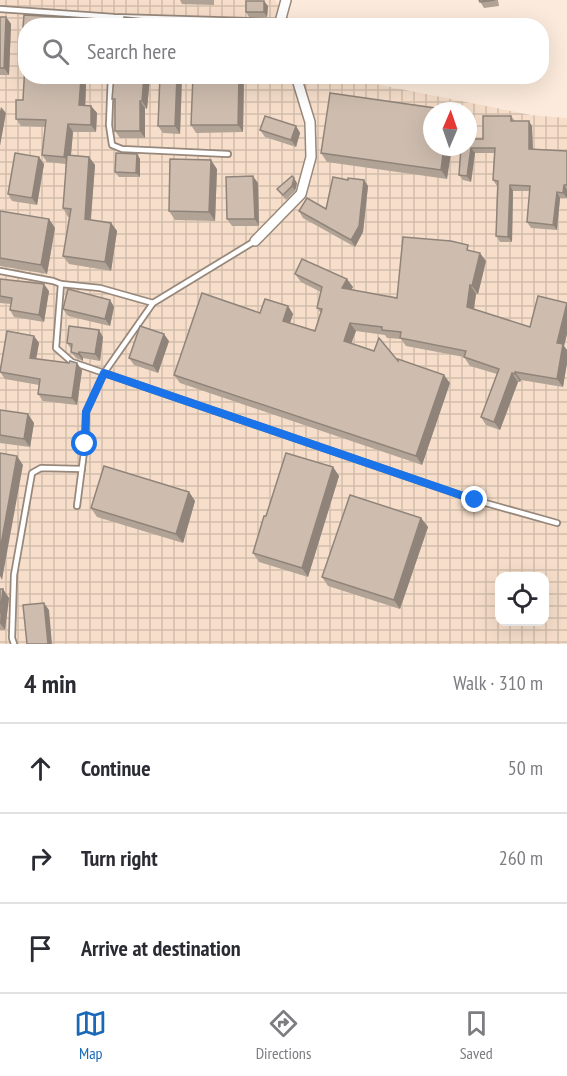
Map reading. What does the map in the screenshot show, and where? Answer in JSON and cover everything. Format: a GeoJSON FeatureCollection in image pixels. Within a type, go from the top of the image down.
{"type":"FeatureCollection","features":[{"type":"Feature","properties":{"kind":"street"},"geometry":{"type":"LineString","coordinates":[[282,18],[286,0]]}},
{"type":"Feature","properties":{"kind":"street"},"geometry":{"type":"LineString","coordinates":[[255,241],[301,194],[310,157],[310,122],[298,84]]}},
{"type":"Feature","properties":{"kind":"lane"},"geometry":{"type":"LineString","coordinates":[[0,9],[138,18]]}},
{"type":"Feature","properties":{"kind":"lane"},"geometry":{"type":"LineString","coordinates":[[111,84],[109,125],[111,145],[122,149],[228,154]]}},
{"type":"Feature","properties":{"kind":"lane"},"geometry":{"type":"LineString","coordinates":[[77,506],[86,412],[104,373],[153,303],[255,241]]}},
{"type":"Feature","properties":{"kind":"lane"},"geometry":{"type":"LineString","coordinates":[[0,271],[61,284],[100,288],[153,303]]}},
{"type":"Feature","properties":{"kind":"lane"},"geometry":{"type":"LineString","coordinates":[[61,284],[56,348],[72,362],[475,500],[557,523]]}},
{"type":"Feature","properties":{"kind":"lane"},"geometry":{"type":"LineString","coordinates":[[14,644],[12,638],[14,575],[32,474],[41,468],[82,470]]}},
{"type":"Feature","properties":{"kind":"shaded area"},"geometry":{"type":"Polygon","coordinates":[[[0,0],[275,0],[289,18],[18,18],[18,84],[375,84],[466,102],[423,102],[423,156],[477,156],[477,104],[531,115],[567,118],[567,644],[0,644],[0,0]]]}},
{"type":"Feature","properties":{"kind":"building"},"geometry":{"type":"Polygon","coordinates":[[[246,1],[264,1],[264,12],[246,12],[246,1]]]}},
{"type":"Feature","properties":{"kind":"building"},"geometry":{"type":"Polygon","coordinates":[[[24,15],[78,18],[24,18],[24,15]]]}},
{"type":"Feature","properties":{"kind":"building"},"geometry":{"type":"Polygon","coordinates":[[[0,17],[6,17],[4,68],[0,68],[0,17]]]}},
{"type":"Feature","properties":{"kind":"building"},"geometry":{"type":"Polygon","coordinates":[[[24,84],[81,84],[79,105],[91,106],[91,125],[68,124],[64,157],[42,155],[46,120],[16,119],[16,100],[23,100],[24,84]]]}},
{"type":"Feature","properties":{"kind":"building"},"geometry":{"type":"Polygon","coordinates":[[[113,84],[143,84],[142,101],[140,101],[140,131],[115,131],[115,99],[112,99],[113,84]]]}},
{"type":"Feature","properties":{"kind":"building"},"geometry":{"type":"Polygon","coordinates":[[[160,84],[177,84],[175,126],[158,126],[160,84]]]}},
{"type":"Feature","properties":{"kind":"building"},"geometry":{"type":"Polygon","coordinates":[[[193,84],[239,84],[238,125],[191,125],[193,84]]]}},
{"type":"Feature","properties":{"kind":"building"},"geometry":{"type":"Polygon","coordinates":[[[330,93],[423,106],[423,156],[443,156],[441,170],[321,153],[330,93]]]}},
{"type":"Feature","properties":{"kind":"building"},"geometry":{"type":"Polygon","coordinates":[[[265,116],[296,126],[291,140],[260,130],[265,116]]]}},
{"type":"Feature","properties":{"kind":"building"},"geometry":{"type":"Polygon","coordinates":[[[483,116],[511,116],[511,121],[529,121],[529,149],[567,151],[567,185],[564,185],[563,193],[557,192],[553,225],[527,222],[530,186],[510,185],[508,237],[496,236],[498,181],[493,180],[495,148],[477,148],[477,139],[483,139],[483,116]]]}},
{"type":"Feature","properties":{"kind":"building"},"geometry":{"type":"Polygon","coordinates":[[[15,153],[39,157],[32,198],[8,194],[15,153]]]}},
{"type":"Feature","properties":{"kind":"building"},"geometry":{"type":"Polygon","coordinates":[[[116,153],[137,154],[136,173],[115,172],[116,153]]]}},
{"type":"Feature","properties":{"kind":"building"},"geometry":{"type":"Polygon","coordinates":[[[67,155],[89,157],[85,219],[111,223],[105,262],[63,256],[71,209],[63,208],[67,155]]]}},
{"type":"Feature","properties":{"kind":"building"},"geometry":{"type":"Polygon","coordinates":[[[460,156],[470,156],[467,176],[459,175],[460,156]]]}},
{"type":"Feature","properties":{"kind":"building"},"geometry":{"type":"Polygon","coordinates":[[[170,159],[211,160],[209,212],[169,211],[170,159]]]}},
{"type":"Feature","properties":{"kind":"building"},"geometry":{"type":"Polygon","coordinates":[[[253,176],[255,219],[227,219],[226,177],[253,176]]]}},
{"type":"Feature","properties":{"kind":"building"},"geometry":{"type":"Polygon","coordinates":[[[292,176],[294,178],[292,186],[283,195],[277,189],[292,176]]]}},
{"type":"Feature","properties":{"kind":"building"},"geometry":{"type":"Polygon","coordinates":[[[333,177],[364,180],[359,226],[351,240],[299,211],[307,198],[326,209],[333,177]]]}},
{"type":"Feature","properties":{"kind":"building"},"geometry":{"type":"Polygon","coordinates":[[[0,211],[49,219],[41,265],[0,258],[0,211]]]}},
{"type":"Feature","properties":{"kind":"building"},"geometry":{"type":"Polygon","coordinates":[[[403,237],[451,241],[468,245],[467,250],[480,253],[472,286],[470,285],[467,307],[530,327],[538,296],[567,303],[557,343],[563,344],[557,379],[512,373],[494,422],[481,417],[499,369],[464,357],[466,351],[400,338],[401,332],[382,330],[382,327],[350,323],[344,341],[374,351],[379,338],[398,361],[398,359],[444,375],[416,456],[174,375],[202,293],[260,313],[265,299],[288,306],[283,321],[315,331],[322,309],[317,308],[322,287],[295,274],[302,259],[347,279],[342,288],[397,298],[403,237]]]}},
{"type":"Feature","properties":{"kind":"building"},"geometry":{"type":"Polygon","coordinates":[[[0,279],[44,284],[39,315],[10,310],[12,298],[0,296],[0,279]]]}},
{"type":"Feature","properties":{"kind":"building"},"geometry":{"type":"Polygon","coordinates":[[[68,289],[110,300],[105,319],[63,309],[68,289]]]}},
{"type":"Feature","properties":{"kind":"building"},"geometry":{"type":"Polygon","coordinates":[[[69,326],[99,330],[95,354],[71,352],[72,344],[67,343],[69,326]]]}},
{"type":"Feature","properties":{"kind":"building"},"geometry":{"type":"Polygon","coordinates":[[[140,326],[164,334],[153,366],[129,358],[140,326]]]}},
{"type":"Feature","properties":{"kind":"building"},"geometry":{"type":"Polygon","coordinates":[[[7,331],[34,336],[30,358],[77,363],[72,398],[38,394],[40,379],[0,372],[7,331]]]}},
{"type":"Feature","properties":{"kind":"building"},"geometry":{"type":"Polygon","coordinates":[[[0,410],[28,414],[24,439],[0,435],[0,410]]]}},
{"type":"Feature","properties":{"kind":"building"},"geometry":{"type":"Polygon","coordinates":[[[0,453],[17,456],[0,550],[0,453]]]}},
{"type":"Feature","properties":{"kind":"building"},"geometry":{"type":"Polygon","coordinates":[[[286,453],[333,467],[302,568],[253,553],[286,453]]]}},
{"type":"Feature","properties":{"kind":"building"},"geometry":{"type":"Polygon","coordinates":[[[104,466],[189,492],[176,534],[91,508],[104,466]]]}},
{"type":"Feature","properties":{"kind":"building"},"geometry":{"type":"Polygon","coordinates":[[[350,495],[421,518],[394,600],[322,577],[350,495]]]}},
{"type":"Feature","properties":{"kind":"building"},"geometry":{"type":"Polygon","coordinates":[[[0,589],[3,589],[0,614],[0,589]]]}},
{"type":"Feature","properties":{"kind":"building"},"geometry":{"type":"Polygon","coordinates":[[[44,603],[48,644],[27,644],[23,605],[44,603]]]}},
{"type":"Feature","properties":{"kind":"route"},"geometry":{"type":"LineString","coordinates":[[85,444],[86,412],[104,373],[475,500]]}}]}
